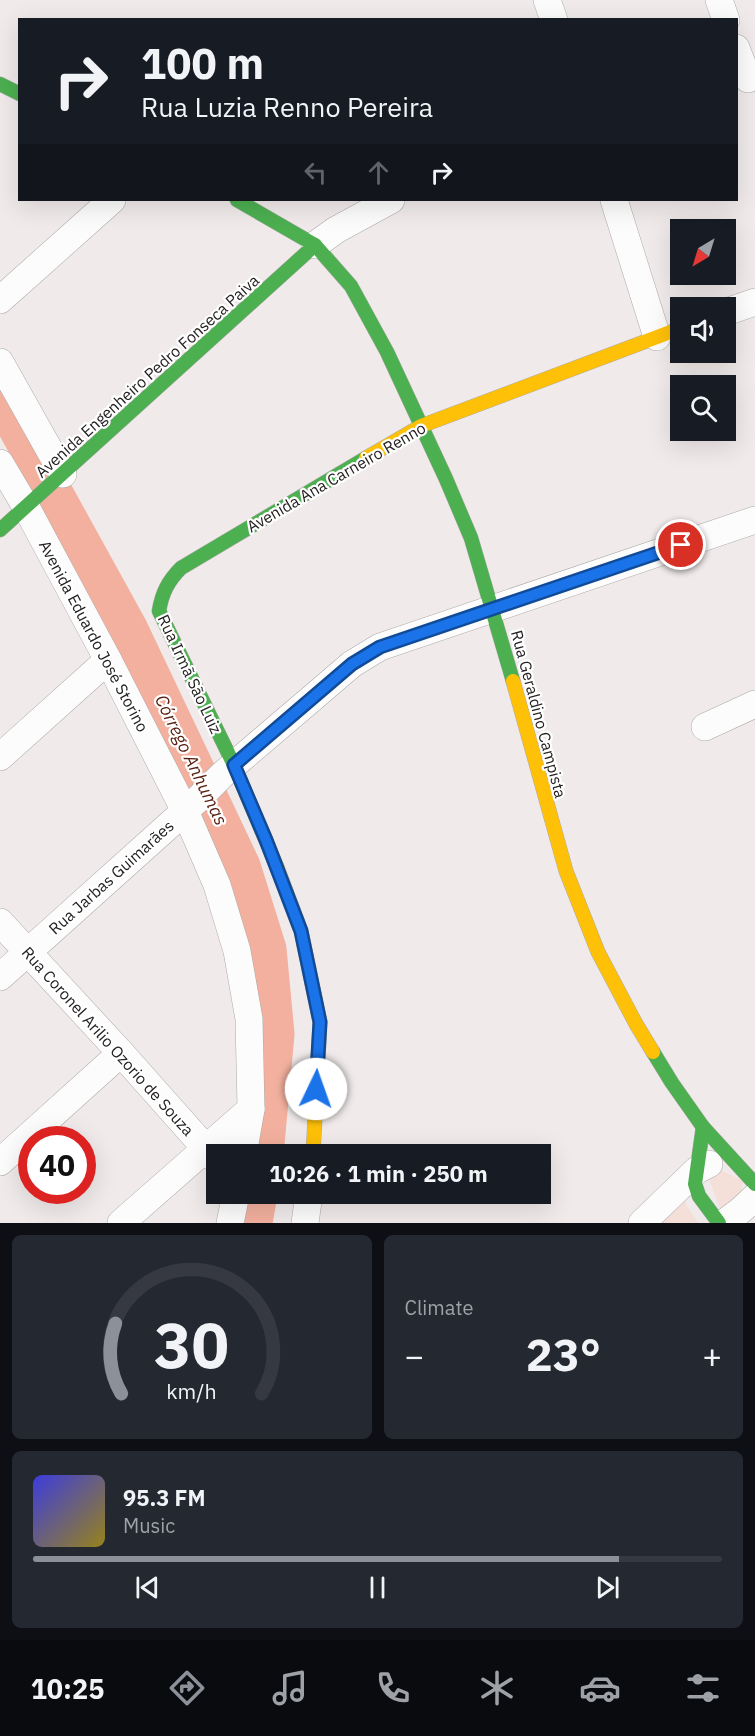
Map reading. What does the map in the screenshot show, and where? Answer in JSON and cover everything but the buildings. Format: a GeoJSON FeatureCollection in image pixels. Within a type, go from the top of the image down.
{"type":"FeatureCollection","features":[{"type":"Feature","properties":{"kind":"street"},"geometry":{"type":"LineString","coordinates":[[548,0],[553,18]]}},
{"type":"Feature","properties":{"kind":"street"},"geometry":{"type":"LineString","coordinates":[[719,0],[725,18]]}},
{"type":"Feature","properties":{"kind":"street"},"geometry":{"type":"LineString","coordinates":[[738,54],[746,79]]}},
{"type":"Feature","properties":{"kind":"street"},"geometry":{"type":"LineString","coordinates":[[0,84],[18,93]]}},
{"type":"Feature","properties":{"kind":"street"},"geometry":{"type":"LineString","coordinates":[[0,300],[111,201]]}},
{"type":"Feature","properties":{"kind":"street","name":"Rua Geraldino Campista"},"geometry":{"type":"LineString","coordinates":[[239,201],[315,245],[351,286],[387,352],[471,538],[566,872],[598,952],[636,1024],[672,1083],[703,1127],[755,1184]]}},
{"type":"Feature","properties":{"kind":"street"},"geometry":{"type":"LineString","coordinates":[[315,245],[386,201]]}},
{"type":"Feature","properties":{"kind":"street"},"geometry":{"type":"LineString","coordinates":[[614,201],[669,333]]}},
{"type":"Feature","properties":{"kind":"street","name":"Avenida Engenheiro Pedro Fonseca Paiva"},"geometry":{"type":"LineString","coordinates":[[0,530],[315,245]]}},
{"type":"Feature","properties":{"kind":"street"},"geometry":{"type":"LineString","coordinates":[[736,309],[755,302]]}},
{"type":"Feature","properties":{"kind":"street","name":"Avenida Ana Carneiro Renno"},"geometry":{"type":"LineString","coordinates":[[168,581],[181,568],[421,426],[669,333]]}},
{"type":"Feature","properties":{"kind":"street"},"geometry":{"type":"LineString","coordinates":[[0,362],[58,478]]}},
{"type":"Feature","properties":{"kind":"street","name":"Avenida Eduardo José Storino"},"geometry":{"type":"LineString","coordinates":[[0,463],[29,504],[108,660],[190,806],[237,951],[249,1018],[250,1109],[245,1144]]}},
{"type":"Feature","properties":{"kind":"street","name":"Rua Jarbas Guimarães"},"geometry":{"type":"LineString","coordinates":[[0,977],[228,770],[352,664],[380,647],[755,520]]}},
{"type":"Feature","properties":{"kind":"street","name":"Rua Irmã São Luiz"},"geometry":{"type":"LineString","coordinates":[[168,581],[161,597],[159,611],[228,770],[266,840],[301,931],[320,1022],[314,1144]]}},
{"type":"Feature","properties":{"kind":"street"},"geometry":{"type":"LineString","coordinates":[[0,757],[108,660]]}},
{"type":"Feature","properties":{"kind":"street"},"geometry":{"type":"LineString","coordinates":[[705,727],[755,704]]}},
{"type":"Feature","properties":{"kind":"street","name":"Rua Coronel Arilio Ozorio de Souza"},"geometry":{"type":"LineString","coordinates":[[0,922],[206,1148]]}},
{"type":"Feature","properties":{"kind":"street"},"geometry":{"type":"LineString","coordinates":[[0,1162],[121,1053]]}},
{"type":"Feature","properties":{"kind":"street"},"geometry":{"type":"LineString","coordinates":[[220,1144],[250,1109]]}},
{"type":"Feature","properties":{"kind":"street"},"geometry":{"type":"LineString","coordinates":[[703,1127],[695,1184],[699,1196],[719,1223]]}},
{"type":"Feature","properties":{"kind":"street"},"geometry":{"type":"LineString","coordinates":[[121,1223],[206,1158]]}},
{"type":"Feature","properties":{"kind":"street"},"geometry":{"type":"LineString","coordinates":[[642,1223],[697,1170],[714,1162],[733,1158]]}},
{"type":"Feature","properties":{"kind":"street"},"geometry":{"type":"LineString","coordinates":[[724,1223],[755,1197]]}},
{"type":"Feature","properties":{"kind":"street"},"geometry":{"type":"LineString","coordinates":[[230,1223],[234,1204]]}},
{"type":"Feature","properties":{"kind":"street"},"geometry":{"type":"LineString","coordinates":[[304,1223],[307,1204]]}},
{"type":"Feature","properties":{"kind":"shaded area"},"geometry":{"type":"Polygon","coordinates":[[[717,1168],[743,1181],[739,1201],[720,1208],[707,1174],[717,1168]]]}},
{"type":"Feature","properties":{"kind":"shaded area"},"geometry":{"type":"Polygon","coordinates":[[[682,1186],[687,1206],[698,1223],[649,1223],[682,1186]]]}},
{"type":"Feature","properties":{"kind":"waterway","name":"Córrego Anhumas"},"geometry":{"type":"LineString","coordinates":[[0,396],[129,630],[241,866],[267,949],[275,1034],[265,1144]]}},
{"type":"Feature","properties":{"kind":"waterway","name":"Córrego Anhumas"},"geometry":{"type":"LineString","coordinates":[[253,1223],[256,1204]]}},
{"type":"Feature","properties":{"kind":"traffic: fast"},"geometry":{"type":"LineString","coordinates":[[0,84],[18,93]]}},
{"type":"Feature","properties":{"kind":"traffic: fast"},"geometry":{"type":"LineString","coordinates":[[239,201],[315,245],[351,286],[387,352],[471,538],[513,681]]}},
{"type":"Feature","properties":{"kind":"traffic: fast"},"geometry":{"type":"LineString","coordinates":[[0,530],[315,245]]}},
{"type":"Feature","properties":{"kind":"traffic: fast"},"geometry":{"type":"LineString","coordinates":[[277,867],[234,765],[159,611],[160,605],[169,583],[181,568],[366,458]]}},
{"type":"Feature","properties":{"kind":"traffic: fast"},"geometry":{"type":"LineString","coordinates":[[653,1052],[703,1127],[755,1184]]}},
{"type":"Feature","properties":{"kind":"traffic: fast"},"geometry":{"type":"LineString","coordinates":[[703,1127],[695,1184],[699,1196],[719,1223]]}},
{"type":"Feature","properties":{"kind":"traffic: slow"},"geometry":{"type":"LineString","coordinates":[[366,458],[421,426],[670,332]]}},
{"type":"Feature","properties":{"kind":"traffic: slow"},"geometry":{"type":"LineString","coordinates":[[513,681],[566,871],[598,952],[653,1052]]}},
{"type":"Feature","properties":{"kind":"traffic: slow"},"geometry":{"type":"LineString","coordinates":[[277,867],[301,931],[320,1022],[314,1144]]}},
{"type":"Feature","properties":{"kind":"route"},"geometry":{"type":"LineString","coordinates":[[316,1089],[320,1022],[301,931],[234,765],[352,664],[380,647],[681,545]]}}]}
